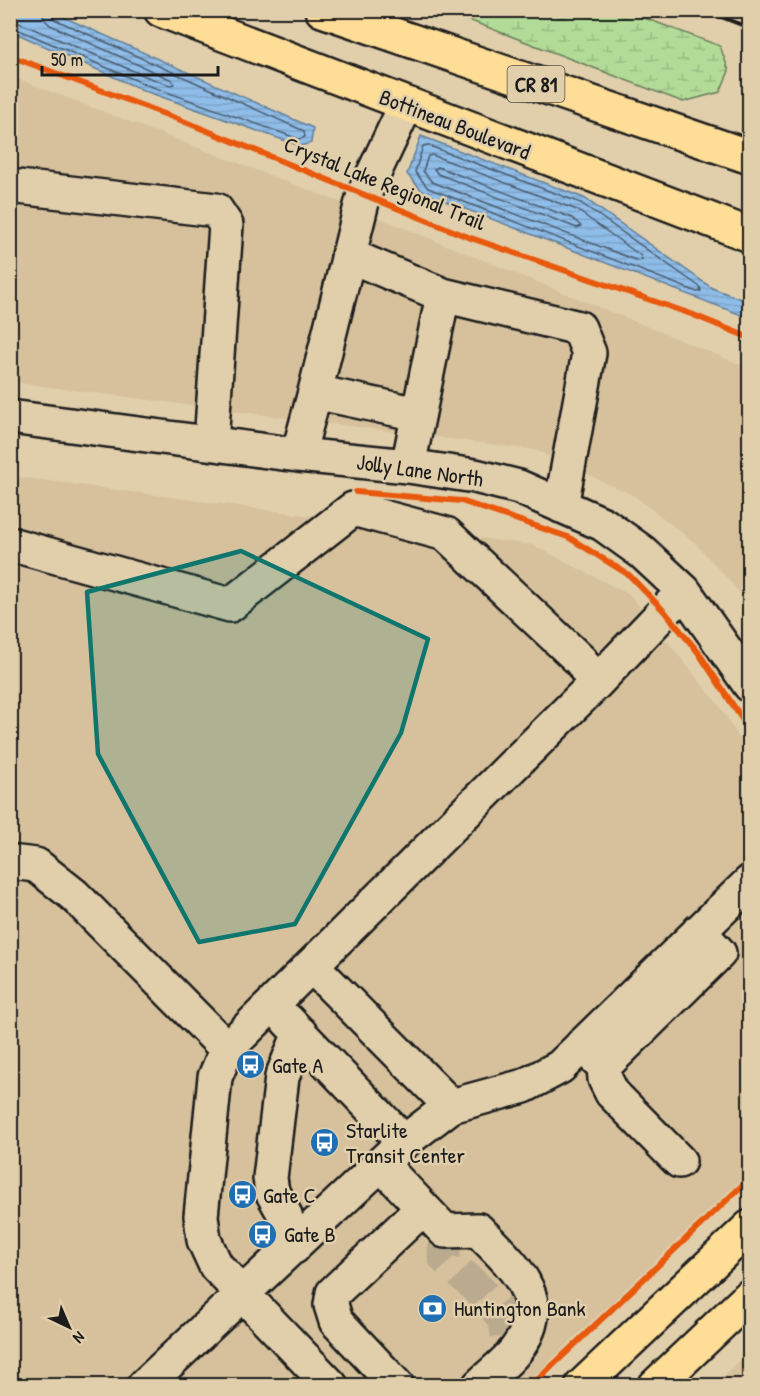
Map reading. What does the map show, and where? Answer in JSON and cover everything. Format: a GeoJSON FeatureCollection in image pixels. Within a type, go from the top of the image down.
{"type":"FeatureCollection","features":[{"type":"Feature","properties":{"kind":"main road","name":"Bottineau Boulevard"},"geometry":{"type":"LineString","coordinates":[[161,10],[750,235]]}},
{"type":"Feature","properties":{"kind":"main road","name":"CR 81"},"geometry":{"type":"LineString","coordinates":[[322,10],[750,157]]}},
{"type":"Feature","properties":{"kind":"main road"},"geometry":{"type":"LineString","coordinates":[[582,1386],[750,1227]]}},
{"type":"Feature","properties":{"kind":"main road"},"geometry":{"type":"LineString","coordinates":[[655,1386],[750,1296]]}},
{"type":"Feature","properties":{"kind":"street"},"geometry":{"type":"LineString","coordinates":[[298,455],[364,194],[406,105]]}},
{"type":"Feature","properties":{"kind":"street"},"geometry":{"type":"LineString","coordinates":[[10,186],[216,210],[226,225],[211,443]]}},
{"type":"Feature","properties":{"kind":"street"},"geometry":{"type":"LineString","coordinates":[[348,255],[443,295],[579,328],[589,353],[561,506]]}},
{"type":"Feature","properties":{"kind":"street"},"geometry":{"type":"LineString","coordinates":[[408,466],[443,295]]}},
{"type":"Feature","properties":{"kind":"street"},"geometry":{"type":"LineString","coordinates":[[315,392],[418,414]]}},
{"type":"Feature","properties":{"kind":"street","name":"Jolly Lane North"},"geometry":{"type":"LineString","coordinates":[[10,417],[298,455],[408,466],[475,476],[508,484],[603,524],[642,552],[684,591],[750,685]]}},
{"type":"Feature","properties":{"kind":"street"},"geometry":{"type":"LineString","coordinates":[[10,544],[230,605],[353,509],[357,460]]}},
{"type":"Feature","properties":{"kind":"street"},"geometry":{"type":"LineString","coordinates":[[353,509],[446,534],[581,661],[595,684]]}},
{"type":"Feature","properties":{"kind":"street"},"geometry":{"type":"LineString","coordinates":[[331,1386],[216,1266],[204,1240],[201,1216],[215,1077],[227,1049],[595,684],[684,591]]}},
{"type":"Feature","properties":{"kind":"street"},"geometry":{"type":"LineString","coordinates":[[10,862],[36,865],[74,895],[227,1049]]}},
{"type":"Feature","properties":{"kind":"street"},"geometry":{"type":"LineString","coordinates":[[152,1383],[381,1164],[451,1106],[524,1086],[560,1067],[593,1056],[699,931],[750,882]]}},
{"type":"Feature","properties":{"kind":"street"},"geometry":{"type":"LineString","coordinates":[[312,966],[451,1106]]}},
{"type":"Feature","properties":{"kind":"street"},"geometry":{"type":"LineString","coordinates":[[272,1005],[405,1142]]}},
{"type":"Feature","properties":{"kind":"street"},"geometry":{"type":"LineString","coordinates":[[294,1247],[285,1215],[272,1192],[270,1178],[282,1077],[300,1033]]}},
{"type":"Feature","properties":{"kind":"street"},"geometry":{"type":"LineString","coordinates":[[593,1056],[612,1092],[679,1161]]}},
{"type":"Feature","properties":{"kind":"street"},"geometry":{"type":"LineString","coordinates":[[381,1164],[445,1231],[477,1230],[515,1268],[527,1286],[531,1310],[526,1335],[515,1352],[479,1386]]}},
{"type":"Feature","properties":{"kind":"street"},"geometry":{"type":"LineString","coordinates":[[397,1386],[336,1321],[331,1305],[333,1293],[423,1208]]}},
{"type":"Feature","properties":{"kind":"highlighted area"},"geometry":{"type":"Polygon","coordinates":[[[241,551],[428,639],[401,733],[295,924],[199,942],[98,754],[87,592],[241,551]]]}},
{"type":"Feature","properties":{"kind":"shaded area"},"geometry":{"type":"Polygon","coordinates":[[[10,76],[340,202],[749,368],[749,603],[695,543],[636,497],[535,450],[11,382],[10,76]]]}},
{"type":"Feature","properties":{"kind":"shaded area"},"geometry":{"type":"Polygon","coordinates":[[[11,476],[533,545],[630,595],[719,705],[749,754],[749,1176],[526,1385],[11,1386],[11,476]]]}},
{"type":"Feature","properties":{"kind":"shaded area"},"geometry":{"type":"Polygon","coordinates":[[[749,1352],[749,1385],[714,1385],[749,1352]]]}},
{"type":"Feature","properties":{"kind":"green space"},"geometry":{"type":"Polygon","coordinates":[[[445,11],[626,11],[720,46],[729,71],[720,92],[683,102],[445,11]]]}},
{"type":"Feature","properties":{"kind":"water"},"geometry":{"type":"Polygon","coordinates":[[[11,10],[50,11],[313,128],[311,143],[300,146],[145,91],[11,31],[11,10]]]}},
{"type":"Feature","properties":{"kind":"water"},"geometry":{"type":"Polygon","coordinates":[[[421,136],[584,198],[712,288],[749,302],[749,318],[424,193],[407,174],[421,136]]]}},
{"type":"Feature","properties":{"kind":"tunnel"},"geometry":{"type":"LineString","coordinates":[[445,1231],[444,1257],[487,1298],[505,1324],[507,1338],[504,1363]]}},
{"type":"Feature","properties":{"kind":"railway"},"geometry":{"type":"LineString","coordinates":[[704,10],[750,28]]}},
{"type":"Feature","properties":{"kind":"cycle path","name":"Crystal Lake Regional Trail"},"geometry":{"type":"LineString","coordinates":[[10,56],[183,121],[468,237],[691,314],[750,338]]}},
{"type":"Feature","properties":{"kind":"cycle path"},"geometry":{"type":"LineString","coordinates":[[356,492],[461,501],[568,537],[629,575],[664,611],[698,652],[750,731]]}},
{"type":"Feature","properties":{"kind":"cycle path"},"geometry":{"type":"LineString","coordinates":[[531,1386],[750,1178]]}},
{"type":"Feature","properties":{"kind":"place","name":"Gate A"},"geometry":{"type":"Point","coordinates":[251,1065]}},
{"type":"Feature","properties":{"kind":"place","name":"Starlite Transit Center"},"geometry":{"type":"Point","coordinates":[325,1143]}},
{"type":"Feature","properties":{"kind":"place","name":"Gate C"},"geometry":{"type":"Point","coordinates":[242,1195]}},
{"type":"Feature","properties":{"kind":"place","name":"Gate B"},"geometry":{"type":"Point","coordinates":[263,1234]}},
{"type":"Feature","properties":{"kind":"place","name":"Huntington Bank"},"geometry":{"type":"Point","coordinates":[433,1308]}}]}
